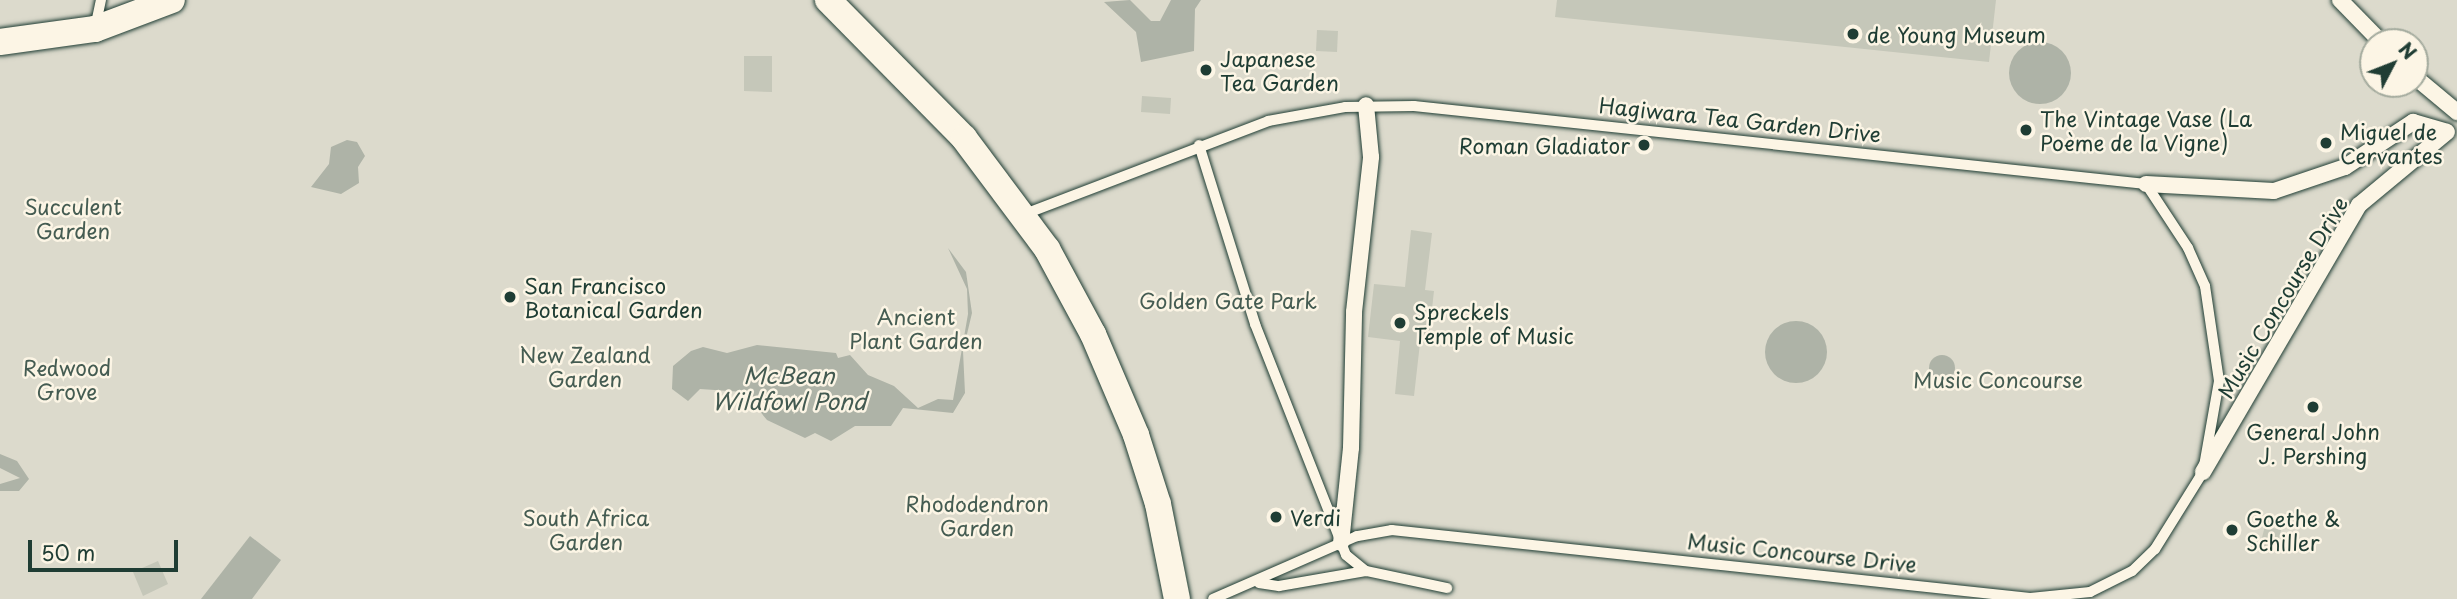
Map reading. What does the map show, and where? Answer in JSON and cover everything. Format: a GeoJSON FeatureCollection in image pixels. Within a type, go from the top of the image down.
{"type":"FeatureCollection","features":[{"type":"Feature","properties":{"kind":"street"},"geometry":{"type":"LineString","coordinates":[[0,42],[95,29],[172,0]]}},
{"type":"Feature","properties":{"kind":"street"},"geometry":{"type":"LineString","coordinates":[[828,0],[918,86],[1025,214],[1077,302],[1127,412],[1158,504],[1177,599]]}},
{"type":"Feature","properties":{"kind":"street"},"geometry":{"type":"LineString","coordinates":[[2340,0],[2367,28]]}},
{"type":"Feature","properties":{"kind":"street"},"geometry":{"type":"LineString","coordinates":[[2429,92],[2439,102],[2457,112]]}},
{"type":"Feature","properties":{"kind":"street"},"geometry":{"type":"LineString","coordinates":[[2439,102],[2452,137]]}},
{"type":"Feature","properties":{"kind":"street"},"geometry":{"type":"LineString","coordinates":[[1341,543],[1351,448],[1354,312],[1371,156],[1366,105]]}},
{"type":"Feature","properties":{"kind":"street","name":"Hagiwara Tea Garden Drive"},"geometry":{"type":"LineString","coordinates":[[2146,184],[2274,191],[2345,167],[2413,122],[2452,137]]}},
{"type":"Feature","properties":{"kind":"street","name":"Music Concourse Drive"},"geometry":{"type":"LineString","coordinates":[[2203,472],[2354,212],[2382,181],[2452,137]]}},
{"type":"Feature","properties":{"kind":"lane"},"geometry":{"type":"LineString","coordinates":[[95,29],[101,0]]}},
{"type":"Feature","properties":{"kind":"lane","name":"Hagiwara Tea Garden Drive"},"geometry":{"type":"LineString","coordinates":[[1025,214],[1199,145],[1285,116],[1366,105],[1435,108],[2146,184]]}},
{"type":"Feature","properties":{"kind":"lane"},"geometry":{"type":"LineString","coordinates":[[1199,145],[1255,324],[1341,543],[1351,562],[1366,571],[1447,588]]}},
{"type":"Feature","properties":{"kind":"lane","name":"Music Concourse Drive"},"geometry":{"type":"LineString","coordinates":[[1213,599],[1374,531],[1420,532],[2061,598],[2105,586],[2145,561],[2176,523],[2203,472],[2218,402],[2214,321],[2188,248],[2146,184]]}},
{"type":"Feature","properties":{"kind":"lane"},"geometry":{"type":"LineString","coordinates":[[1256,583],[1279,586],[1366,571]]}},
{"type":"Feature","properties":{"kind":"green space","name":"Golden Gate Park"},"geometry":{"type":"Polygon","coordinates":[[[0,0],[2457,0],[2457,599],[0,599],[0,0]]]}},
{"type":"Feature","properties":{"kind":"water"},"geometry":{"type":"Polygon","coordinates":[[[1130,0],[1151,21],[1160,21],[1171,0],[1201,0],[1195,9],[1194,51],[1141,62],[1136,32],[1104,2],[1130,0]]]}},
{"type":"Feature","properties":{"kind":"water"},"geometry":{"type":"Polygon","coordinates":[[[2040,42],[2062,51],[2071,73],[2062,95],[2040,104],[2018,95],[2009,73],[2018,51],[2040,42]]]}},
{"type":"Feature","properties":{"kind":"water"},"geometry":{"type":"Polygon","coordinates":[[[347,140],[357,142],[365,156],[358,167],[359,183],[341,194],[311,187],[329,164],[331,147],[347,140]]]}},
{"type":"Feature","properties":{"kind":"water","name":"McBean Wildfowl Pond"},"geometry":{"type":"Polygon","coordinates":[[[948,248],[966,272],[972,313],[963,351],[965,393],[953,413],[903,408],[891,426],[855,426],[831,441],[815,433],[805,438],[767,420],[744,392],[700,389],[688,401],[672,389],[673,366],[691,351],[703,347],[727,353],[757,345],[836,353],[838,358],[850,355],[868,375],[894,386],[918,408],[938,399],[953,400],[968,314],[967,289],[948,248]]]}},
{"type":"Feature","properties":{"kind":"water"},"geometry":{"type":"Polygon","coordinates":[[[1790,321],[1802,321],[1818,330],[1825,340],[1825,364],[1818,374],[1802,383],[1790,383],[1779,378],[1770,369],[1765,358],[1765,346],[1770,335],[1779,326],[1790,321]]]}},
{"type":"Feature","properties":{"kind":"water"},"geometry":{"type":"Polygon","coordinates":[[[1942,355],[1951,359],[1955,368],[1951,377],[1942,381],[1933,377],[1929,368],[1933,359],[1942,355]]]}},
{"type":"Feature","properties":{"kind":"water"},"geometry":{"type":"Polygon","coordinates":[[[0,454],[17,461],[29,479],[19,491],[0,491],[0,484],[20,478],[0,468],[0,454]]]}},
{"type":"Feature","properties":{"kind":"water"},"geometry":{"type":"Polygon","coordinates":[[[250,536],[281,560],[252,599],[201,599],[250,536]]]}},
{"type":"Feature","properties":{"kind":"building","name":"de Young Museum"},"geometry":{"type":"Polygon","coordinates":[[[1557,0],[1996,0],[1989,62],[1555,17],[1557,0]]]}},
{"type":"Feature","properties":{"kind":"building"},"geometry":{"type":"Polygon","coordinates":[[[1317,30],[1338,31],[1337,52],[1316,51],[1317,30]]]}},
{"type":"Feature","properties":{"kind":"building"},"geometry":{"type":"Polygon","coordinates":[[[744,56],[772,56],[772,92],[744,91],[744,56]]]}},
{"type":"Feature","properties":{"kind":"building"},"geometry":{"type":"Polygon","coordinates":[[[1142,96],[1171,98],[1170,114],[1141,112],[1142,96]]]}},
{"type":"Feature","properties":{"kind":"building","name":"Spreckels Temple of Music"},"geometry":{"type":"Polygon","coordinates":[[[1411,230],[1432,233],[1425,290],[1434,291],[1428,344],[1420,343],[1414,396],[1395,394],[1400,341],[1368,337],[1374,284],[1405,287],[1411,230]]]}},
{"type":"Feature","properties":{"kind":"building"},"geometry":{"type":"Polygon","coordinates":[[[2265,526],[2281,530],[2276,549],[2260,545],[2265,526]]]}},
{"type":"Feature","properties":{"kind":"building"},"geometry":{"type":"Polygon","coordinates":[[[158,561],[168,584],[143,596],[133,572],[158,561]]]}},
{"type":"Feature","properties":{"kind":"place","name":"de Young Museum"},"geometry":{"type":"Point","coordinates":[1853,34]}},
{"type":"Feature","properties":{"kind":"place","name":"Japanese Tea Garden"},"geometry":{"type":"Point","coordinates":[1206,70]}},
{"type":"Feature","properties":{"kind":"place","name":"The Vintage Vase (La Poème de la Vigne)"},"geometry":{"type":"Point","coordinates":[2026,130]}},
{"type":"Feature","properties":{"kind":"place","name":"Miguel de Cervantes"},"geometry":{"type":"Point","coordinates":[2326,143]}},
{"type":"Feature","properties":{"kind":"place","name":"Roman Gladiator"},"geometry":{"type":"Point","coordinates":[1644,145]}},
{"type":"Feature","properties":{"kind":"place","name":"San Francisco Botanical Garden"},"geometry":{"type":"Point","coordinates":[510,297]}},
{"type":"Feature","properties":{"kind":"place","name":"Spreckels Temple of Music"},"geometry":{"type":"Point","coordinates":[1400,323]}},
{"type":"Feature","properties":{"kind":"place","name":"General John J. Pershing"},"geometry":{"type":"Point","coordinates":[2313,407]}},
{"type":"Feature","properties":{"kind":"place","name":"Verdi"},"geometry":{"type":"Point","coordinates":[1276,517]}},
{"type":"Feature","properties":{"kind":"place","name":"Goethe & Schiller"},"geometry":{"type":"Point","coordinates":[2232,530]}},
{"type":"Feature","properties":{"kind":"park label","name":"Succulent Garden"},"geometry":{"type":"Point","coordinates":[73,218]}},
{"type":"Feature","properties":{"kind":"park label","name":"Ancient Plant Garden"},"geometry":{"type":"Point","coordinates":[916,328]}},
{"type":"Feature","properties":{"kind":"park label","name":"New Zealand Garden"},"geometry":{"type":"Point","coordinates":[585,366]}},
{"type":"Feature","properties":{"kind":"park label","name":"Redwood Grove"},"geometry":{"type":"Point","coordinates":[67,379]}},
{"type":"Feature","properties":{"kind":"park label","name":"Music Concourse"},"geometry":{"type":"Point","coordinates":[1998,379]}},
{"type":"Feature","properties":{"kind":"park label","name":"Rhododendron Garden"},"geometry":{"type":"Point","coordinates":[977,515]}},
{"type":"Feature","properties":{"kind":"park label","name":"South Africa Garden"},"geometry":{"type":"Point","coordinates":[586,529]}}]}
